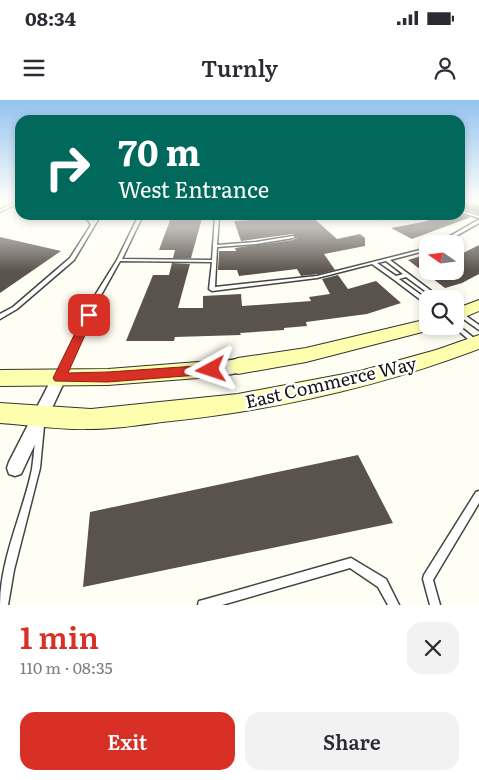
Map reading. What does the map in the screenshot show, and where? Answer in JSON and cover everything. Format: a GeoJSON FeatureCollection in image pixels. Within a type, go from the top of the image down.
{"type":"FeatureCollection","features":[{"type":"Feature","properties":{"kind":"main road"},"geometry":{"type":"LineString","coordinates":[[464,312],[479,305]]}},
{"type":"Feature","properties":{"kind":"main road","name":"East Commerce Way"},"geometry":{"type":"LineString","coordinates":[[238,366],[306,355],[419,327]]}},
{"type":"Feature","properties":{"kind":"main road","name":"East Commerce Way"},"geometry":{"type":"LineString","coordinates":[[0,413],[90,418],[187,410],[256,401],[339,385],[414,366],[478,340]]}},
{"type":"Feature","properties":{"kind":"main road","name":"East Commerce Way"},"geometry":{"type":"LineString","coordinates":[[0,378],[108,377],[211,370]]}},
{"type":"Feature","properties":{"kind":"street","name":"East Commerce Way"},"geometry":{"type":"LineString","coordinates":[[211,370],[238,366]]}},
{"type":"Feature","properties":{"kind":"street"},"geometry":{"type":"LineString","coordinates":[[15,468],[59,378]]}},
{"type":"Feature","properties":{"kind":"lane"},"geometry":{"type":"LineString","coordinates":[[59,378],[97,298],[136,225]]}},
{"type":"Feature","properties":{"kind":"lane"},"geometry":{"type":"LineString","coordinates":[[215,225],[212,289],[317,277],[419,250]]}},
{"type":"Feature","properties":{"kind":"lane"},"geometry":{"type":"LineString","coordinates":[[454,235],[473,225]]}},
{"type":"Feature","properties":{"kind":"lane"},"geometry":{"type":"LineString","coordinates":[[0,317],[15,308],[72,259],[93,226]]}},
{"type":"Feature","properties":{"kind":"lane"},"geometry":{"type":"LineString","coordinates":[[214,246],[256,243],[293,237]]}},
{"type":"Feature","properties":{"kind":"lane"},"geometry":{"type":"LineString","coordinates":[[386,259],[428,290]]}},
{"type":"Feature","properties":{"kind":"lane"},"geometry":{"type":"LineString","coordinates":[[119,260],[214,261]]}},
{"type":"Feature","properties":{"kind":"lane"},"geometry":{"type":"LineString","coordinates":[[373,262],[419,296]]}},
{"type":"Feature","properties":{"kind":"lane"},"geometry":{"type":"LineString","coordinates":[[395,278],[407,274]]}},
{"type":"Feature","properties":{"kind":"lane"},"geometry":{"type":"LineString","coordinates":[[464,325],[478,340]]}},
{"type":"Feature","properties":{"kind":"lane"},"geometry":{"type":"LineString","coordinates":[[464,325],[478,340]]}},
{"type":"Feature","properties":{"kind":"lane"},"geometry":{"type":"LineString","coordinates":[[3,605],[9,570],[36,468],[41,415]]}},
{"type":"Feature","properties":{"kind":"lane"},"geometry":{"type":"LineString","coordinates":[[435,605],[428,579],[479,495]]}},
{"type":"Feature","properties":{"kind":"lane"},"geometry":{"type":"LineString","coordinates":[[203,605],[352,563],[382,583],[394,605]]}},
{"type":"Feature","properties":{"kind":"building"},"geometry":{"type":"Polygon","coordinates":[[[168,225],[200,225],[191,258],[173,258],[175,250],[159,250],[168,225]]]}},
{"type":"Feature","properties":{"kind":"building"},"geometry":{"type":"Polygon","coordinates":[[[235,225],[321,225],[337,239],[360,234],[365,238],[365,246],[324,254],[335,270],[319,274],[301,276],[297,269],[239,276],[237,270],[218,270],[219,251],[236,251],[235,248],[297,238],[293,234],[241,241],[235,225]]]}},
{"type":"Feature","properties":{"kind":"building"},"geometry":{"type":"Polygon","coordinates":[[[409,225],[451,225],[419,235],[412,239],[391,228],[409,225]]]}},
{"type":"Feature","properties":{"kind":"building"},"geometry":{"type":"Polygon","coordinates":[[[0,237],[61,251],[0,293],[0,237]]]}},
{"type":"Feature","properties":{"kind":"building"},"geometry":{"type":"Polygon","coordinates":[[[479,245],[479,274],[462,283],[445,288],[434,280],[464,280],[464,252],[479,245]]]}},
{"type":"Feature","properties":{"kind":"building"},"geometry":{"type":"Polygon","coordinates":[[[419,257],[419,268],[408,260],[419,257]]]}},
{"type":"Feature","properties":{"kind":"building"},"geometry":{"type":"Polygon","coordinates":[[[172,263],[190,264],[178,308],[203,308],[203,296],[241,294],[242,306],[311,301],[309,297],[330,294],[322,279],[338,275],[348,289],[376,281],[401,303],[367,314],[306,322],[307,326],[284,328],[284,330],[240,333],[241,335],[175,337],[174,341],[126,341],[153,275],[169,275],[172,263]]]}},
{"type":"Feature","properties":{"kind":"building"},"geometry":{"type":"Polygon","coordinates":[[[358,455],[393,523],[83,587],[90,512],[358,455]]]}},
{"type":"Feature","properties":{"kind":"route"},"geometry":{"type":"LineString","coordinates":[[89,315],[59,378],[108,377],[211,370]]}}]}
